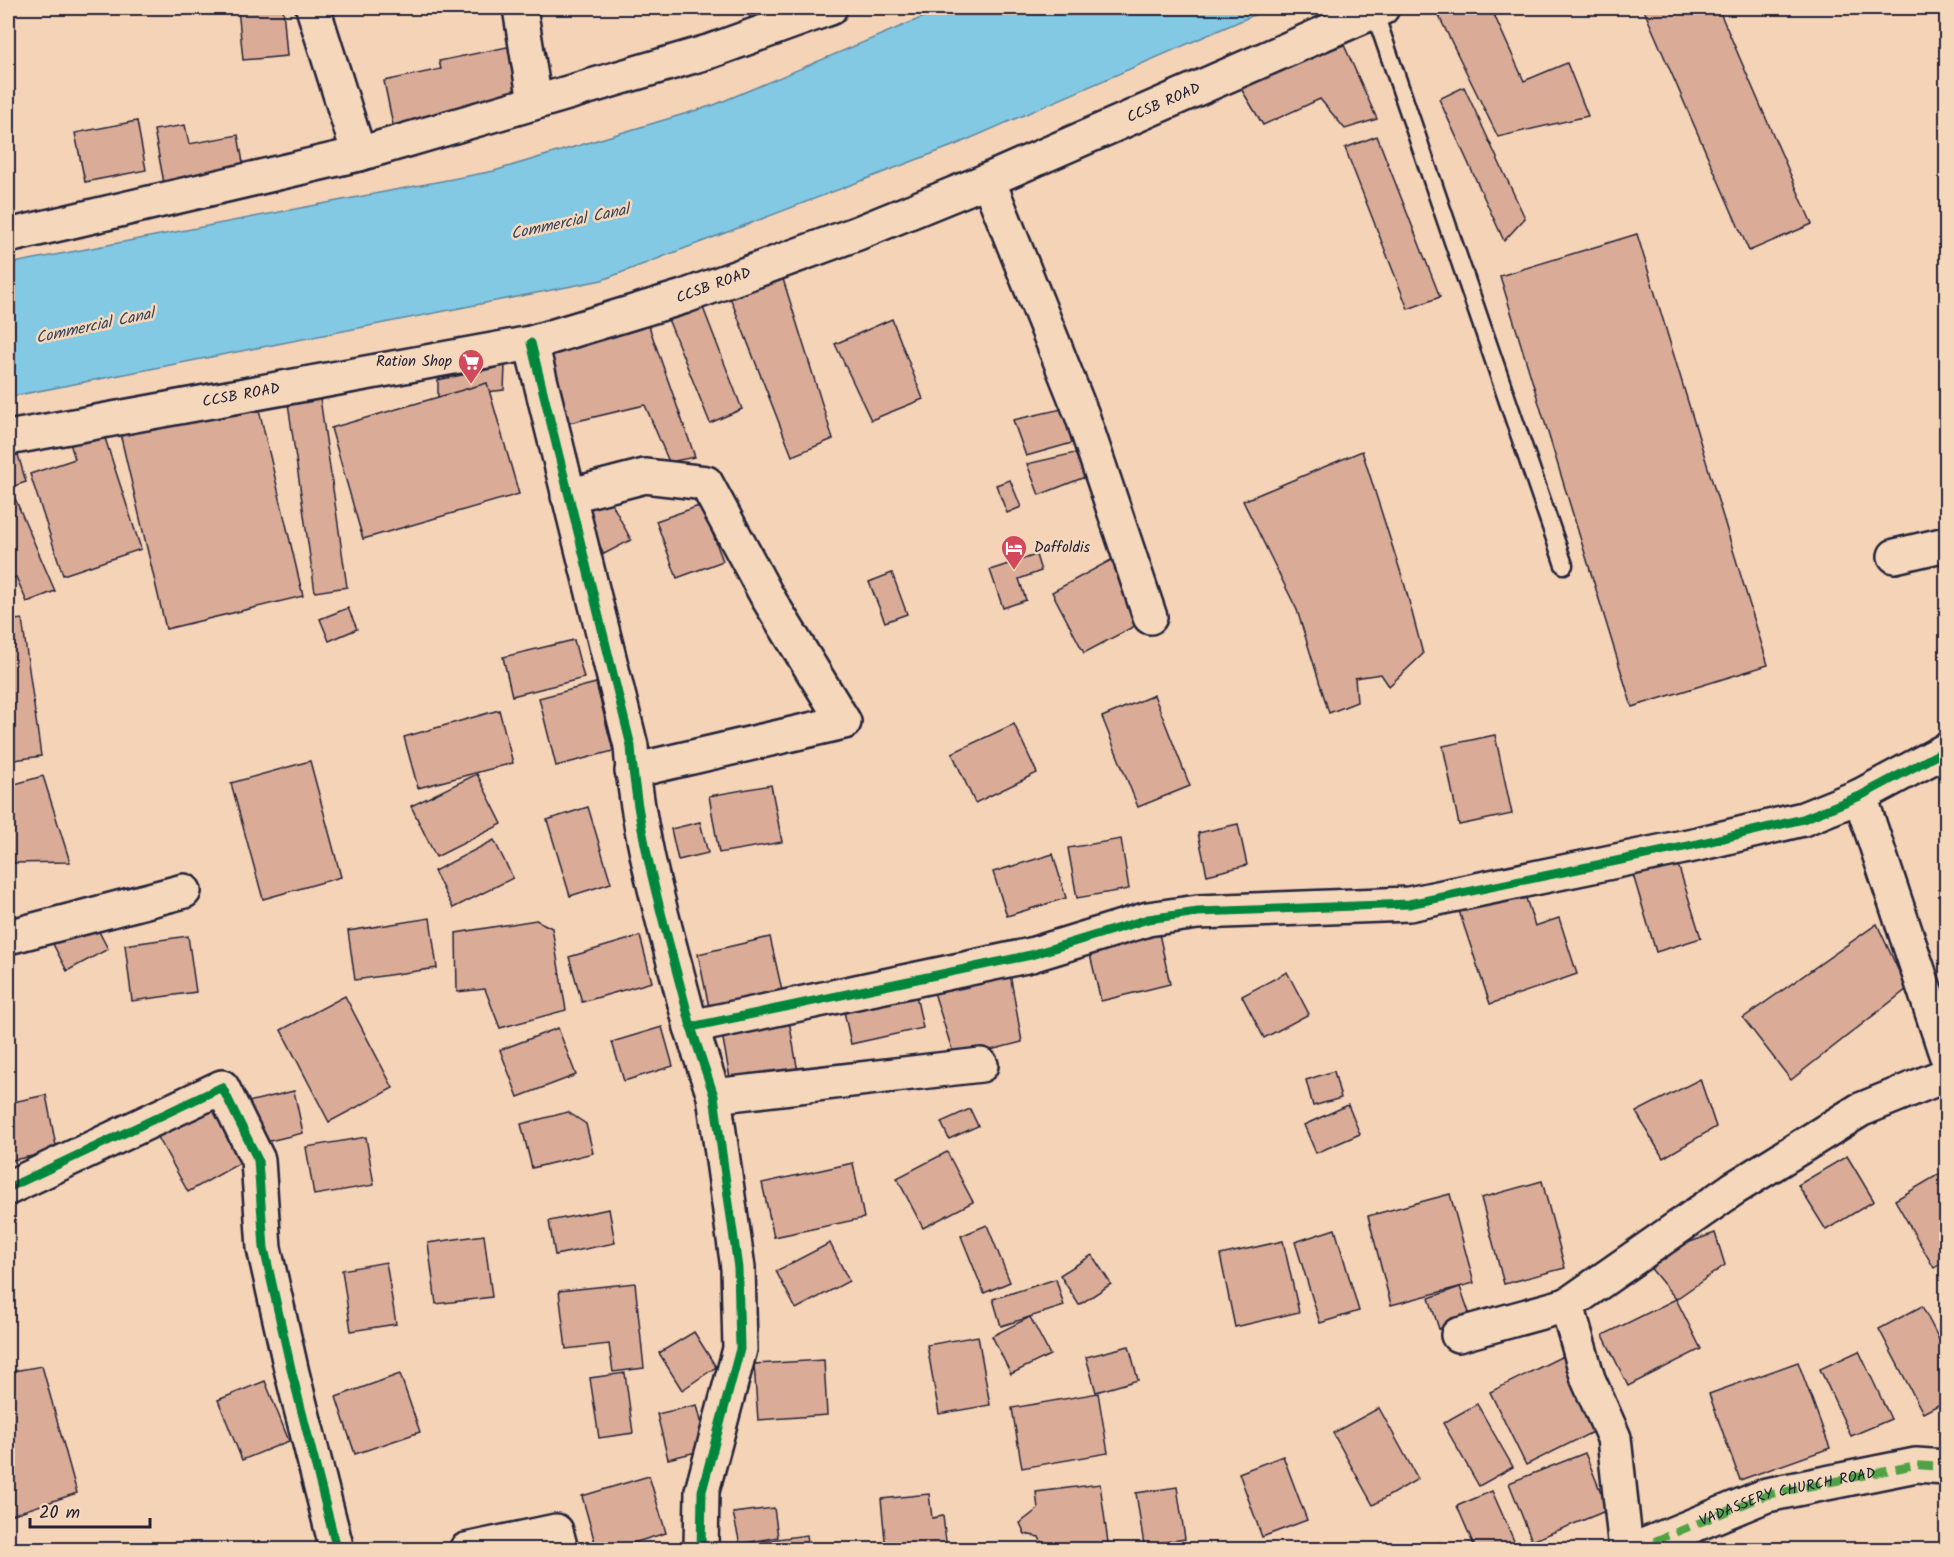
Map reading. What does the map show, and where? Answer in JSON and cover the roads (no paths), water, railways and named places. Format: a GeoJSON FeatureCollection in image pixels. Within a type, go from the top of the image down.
{"type":"FeatureCollection","features":[{"type":"Feature","properties":{"kind":"street"},"geometry":{"type":"LineString","coordinates":[[314,8],[359,154]]}},
{"type":"Feature","properties":{"kind":"street"},"geometry":{"type":"LineString","coordinates":[[520,8],[535,102]]}},
{"type":"Feature","properties":{"kind":"street"},"geometry":{"type":"LineString","coordinates":[[8,236],[359,154],[711,51],[830,8]]}},
{"type":"Feature","properties":{"kind":"street","name":"CCSB ROAD"},"geometry":{"type":"LineString","coordinates":[[8,438],[531,343],[694,293],[858,233],[988,180],[1378,9]]}},
{"type":"Feature","properties":{"kind":"street"},"geometry":{"type":"LineString","coordinates":[[988,180],[1082,415],[1150,617]]}},
{"type":"Feature","properties":{"kind":"street"},"geometry":{"type":"LineString","coordinates":[[531,343],[631,746],[632,771],[645,847],[690,1027],[714,1096],[738,1268],[740,1349],[702,1491],[701,1550]]}},
{"type":"Feature","properties":{"kind":"street"},"geometry":{"type":"LineString","coordinates":[[568,496],[645,476],[706,483],[768,598],[844,722],[632,771]]}},
{"type":"Feature","properties":{"kind":"street"},"geometry":{"type":"LineString","coordinates":[[1895,556],[1947,544]]}},
{"type":"Feature","properties":{"kind":"street"},"geometry":{"type":"LineString","coordinates":[[690,1027],[1031,955],[1148,919],[1198,912],[1409,904],[1757,831],[1803,819],[1860,796],[1947,750]]}},
{"type":"Feature","properties":{"kind":"street"},"geometry":{"type":"LineString","coordinates":[[1860,796],[1947,1054]]}},
{"type":"Feature","properties":{"kind":"street"},"geometry":{"type":"LineString","coordinates":[[8,937],[183,891]]}},
{"type":"Feature","properties":{"kind":"street"},"geometry":{"type":"LineString","coordinates":[[714,1096],[981,1065]]}},
{"type":"Feature","properties":{"kind":"street"},"geometry":{"type":"LineString","coordinates":[[1458,1335],[1568,1305],[1733,1189],[1860,1110],[1947,1075]]}},
{"type":"Feature","properties":{"kind":"street"},"geometry":{"type":"LineString","coordinates":[[8,1188],[222,1087],[258,1160],[264,1248],[292,1373],[338,1550]]}},
{"type":"Feature","properties":{"kind":"street"},"geometry":{"type":"LineString","coordinates":[[1568,1305],[1588,1379],[1614,1438],[1626,1550]]}},
{"type":"Feature","properties":{"kind":"street","name":"VADASSERY CHURCH ROAD"},"geometry":{"type":"LineString","coordinates":[[1633,1550],[1767,1495],[1916,1465],[1947,1467]]}},
{"type":"Feature","properties":{"kind":"street"},"geometry":{"type":"LineString","coordinates":[[466,1550],[556,1531],[561,1550]]}},
{"type":"Feature","properties":{"kind":"lane"},"geometry":{"type":"LineString","coordinates":[[1378,9],[1564,565]]}},
{"type":"Feature","properties":{"kind":"water","name":"Commercial Canal"},"geometry":{"type":"Polygon","coordinates":[[[945,8],[1270,8],[955,145],[602,280],[8,397],[8,264],[494,171],[714,105],[945,8]]]}},
{"type":"Feature","properties":{"kind":"place","name":"Ration Shop"},"geometry":{"type":"Point","coordinates":[471,385]}},
{"type":"Feature","properties":{"kind":"place","name":"Daffoldis"},"geometry":{"type":"Point","coordinates":[1014,571]}}]}
